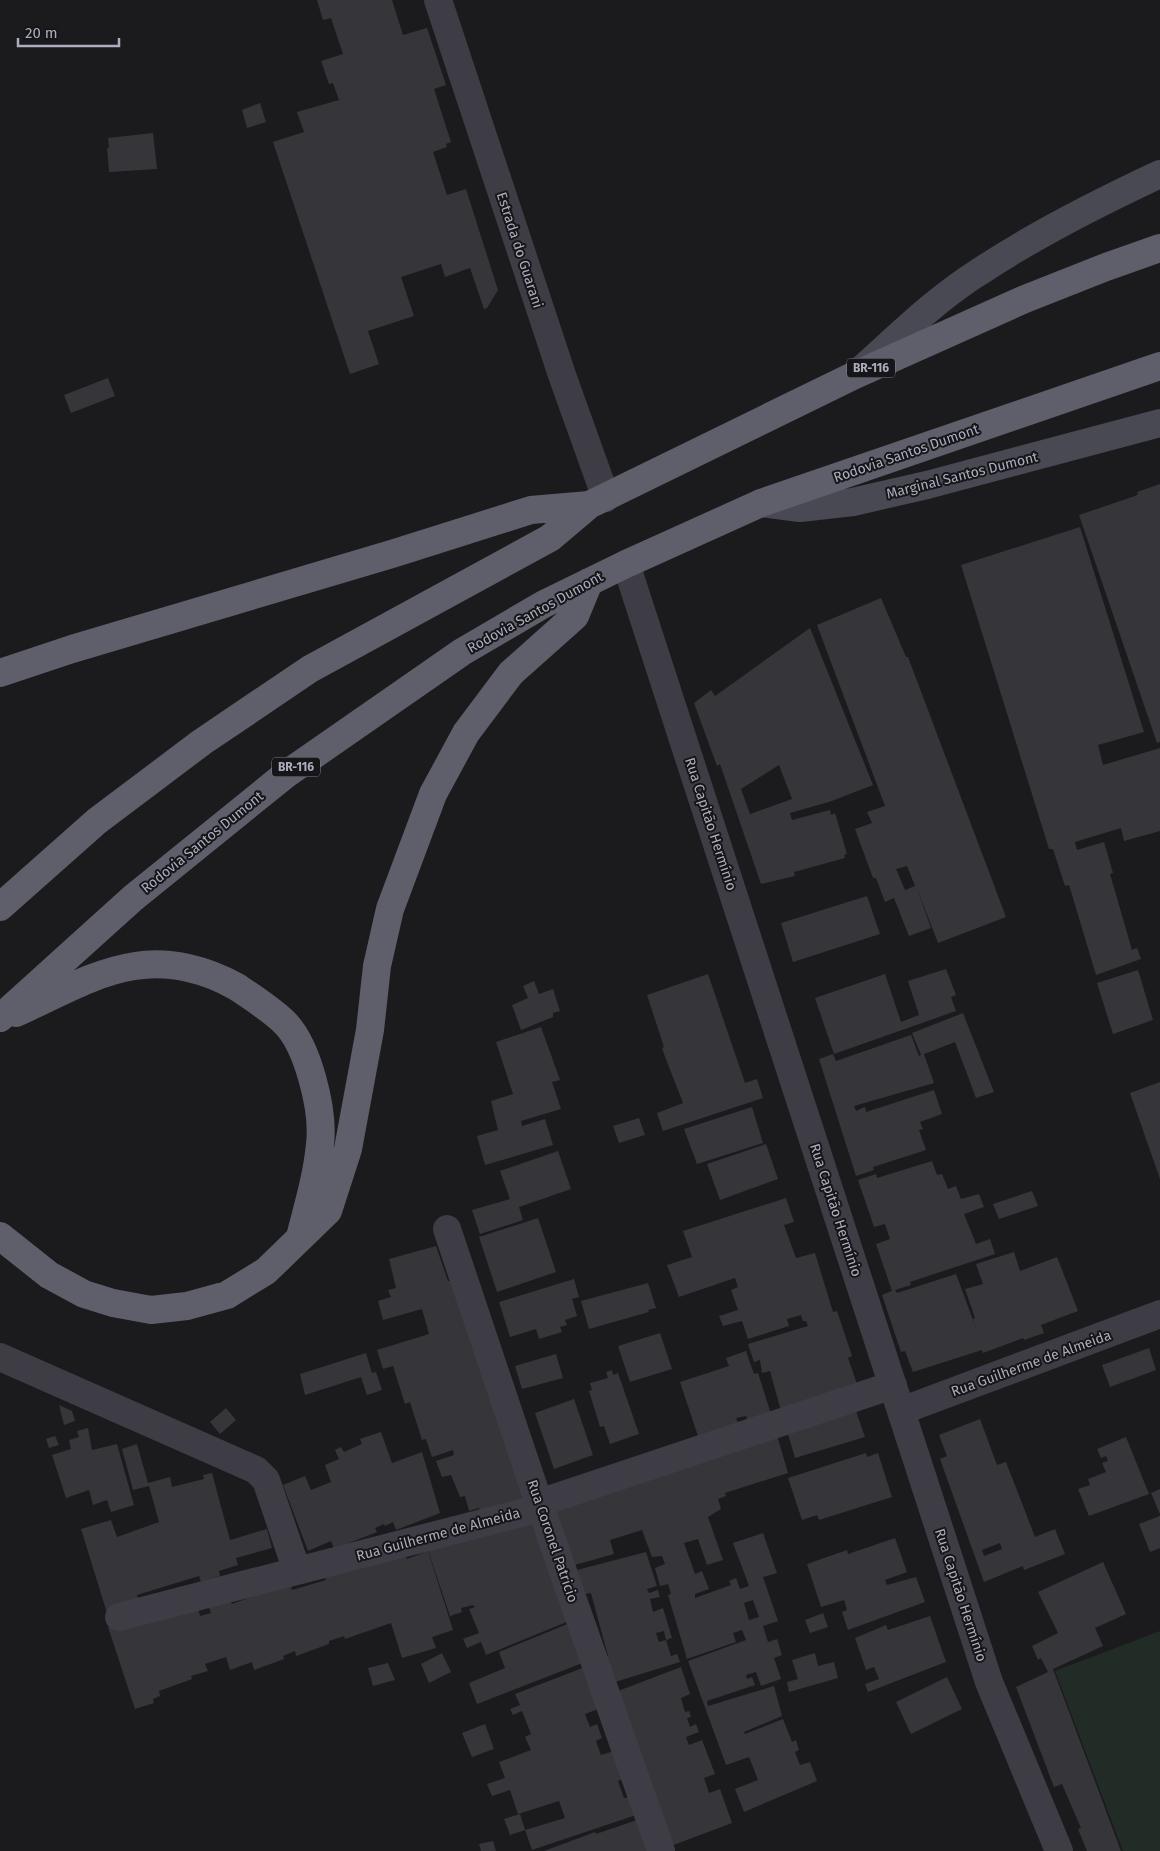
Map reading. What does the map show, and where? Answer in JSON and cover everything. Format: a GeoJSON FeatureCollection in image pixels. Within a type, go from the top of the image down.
{"type":"FeatureCollection","features":[{"type":"Feature","properties":{"kind":"highway","name":"BR-116"},"geometry":{"type":"LineString","coordinates":[[0,907],[97,821],[202,742],[310,669],[550,538],[598,502],[855,375],[1025,299],[1106,266],[1160,248]]}},
{"type":"Feature","properties":{"kind":"highway","name":"Rodovia Santos Dumont"},"geometry":{"type":"LineString","coordinates":[[0,1019],[133,898],[285,775],[462,652],[544,604],[626,564],[761,503],[1160,366]]}},
{"type":"Feature","properties":{"kind":"highway"},"geometry":{"type":"LineString","coordinates":[[0,673],[72,649],[386,556],[531,510],[598,502]]}},
{"type":"Feature","properties":{"kind":"highway"},"geometry":{"type":"LineString","coordinates":[[0,1236],[48,1275],[84,1294],[113,1303],[151,1310],[187,1306],[227,1296],[266,1271],[328,1211],[348,1149],[370,1030],[377,966],[390,909],[433,794],[471,726],[511,673],[575,616],[589,582]]}},
{"type":"Feature","properties":{"kind":"highway"},"geometry":{"type":"LineString","coordinates":[[0,1019],[114,970],[137,965],[194,968],[221,978],[245,992],[284,1021],[305,1057],[317,1092],[320,1143],[300,1237]]}},
{"type":"Feature","properties":{"kind":"main road","name":"BR-116"},"geometry":{"type":"LineString","coordinates":[[855,375],[921,316],[978,272],[1050,228],[1160,174]]}},
{"type":"Feature","properties":{"kind":"main road","name":"Marginal Santos Dumont"},"geometry":{"type":"LineString","coordinates":[[761,503],[800,508],[853,502],[927,485],[1160,422]]}},
{"type":"Feature","properties":{"kind":"street","name":"Estrada do Guarani"},"geometry":{"type":"LineString","coordinates":[[438,0],[565,384],[598,502]]}},
{"type":"Feature","properties":{"kind":"street","name":"Rua Capitão Hermínio"},"geometry":{"type":"LineString","coordinates":[[626,564],[989,1682],[1059,1851]]}},
{"type":"Feature","properties":{"kind":"street","name":"Rua Coronel Patricio"},"geometry":{"type":"LineString","coordinates":[[448,1229],[539,1503],[661,1851]]}},
{"type":"Feature","properties":{"kind":"street","name":"Rua Guilherme de Almeida"},"geometry":{"type":"LineString","coordinates":[[901,1411],[1160,1314]]}},
{"type":"Feature","properties":{"kind":"street"},"geometry":{"type":"LineString","coordinates":[[0,1357],[256,1470],[266,1480],[297,1571]]}},
{"type":"Feature","properties":{"kind":"street","name":"Rua Guilherme de Almeida"},"geometry":{"type":"LineString","coordinates":[[118,1617],[529,1511],[539,1503],[893,1385]]}},
{"type":"Feature","properties":{"kind":"shaded area"},"geometry":{"type":"Polygon","coordinates":[[[1160,1631],[1160,1851],[1123,1851],[1055,1671],[1160,1631]]]}},
{"type":"Feature","properties":{"kind":"building"},"geometry":{"type":"Polygon","coordinates":[[[317,0],[392,0],[403,35],[427,28],[446,85],[434,89],[451,142],[446,144],[447,147],[433,152],[447,195],[466,189],[498,290],[487,308],[484,309],[470,268],[445,277],[441,264],[401,277],[414,316],[368,331],[379,364],[350,374],[273,142],[304,132],[297,112],[339,100],[333,83],[329,84],[321,61],[343,54],[331,18],[323,20],[317,0]]]}},
{"type":"Feature","properties":{"kind":"building"},"geometry":{"type":"Polygon","coordinates":[[[260,103],[266,122],[247,128],[242,110],[260,103]]]}},
{"type":"Feature","properties":{"kind":"building"},"geometry":{"type":"Polygon","coordinates":[[[153,133],[157,169],[109,172],[108,138],[153,133]]]}},
{"type":"Feature","properties":{"kind":"building"},"geometry":{"type":"Polygon","coordinates":[[[108,378],[115,396],[71,413],[64,395],[108,378]]]}},
{"type":"Feature","properties":{"kind":"building"},"geometry":{"type":"Polygon","coordinates":[[[1160,484],[1160,742],[1157,743],[1079,515],[1135,496],[1138,494],[1137,492],[1160,484]]]}},
{"type":"Feature","properties":{"kind":"building"},"geometry":{"type":"Polygon","coordinates":[[[1080,527],[1144,732],[1098,745],[1103,765],[1160,748],[1160,831],[1124,841],[1121,828],[1075,842],[1077,850],[1104,842],[1113,873],[1110,874],[1132,950],[1137,948],[1141,959],[1096,975],[1069,885],[1065,886],[1053,849],[1049,849],[961,565],[1080,527]]]}},
{"type":"Feature","properties":{"kind":"building"},"geometry":{"type":"Polygon","coordinates":[[[881,598],[906,657],[908,657],[1006,917],[938,943],[916,886],[931,928],[909,936],[894,898],[885,902],[876,878],[873,878],[855,829],[872,823],[867,812],[885,806],[817,625],[881,598]],[[907,866],[896,869],[905,890],[915,886],[907,866]]]}},
{"type":"Feature","properties":{"kind":"building"},"geometry":{"type":"Polygon","coordinates":[[[810,628],[873,785],[829,802],[790,813],[792,820],[830,810],[831,815],[835,813],[847,854],[844,855],[845,858],[794,872],[795,876],[761,884],[720,764],[717,766],[694,703],[711,690],[715,696],[810,628]],[[779,765],[741,789],[750,814],[792,799],[779,765]]]}},
{"type":"Feature","properties":{"kind":"building"},"geometry":{"type":"Polygon","coordinates":[[[867,896],[880,934],[793,962],[781,923],[867,896]]]}},
{"type":"Feature","properties":{"kind":"building"},"geometry":{"type":"Polygon","coordinates":[[[946,969],[956,995],[951,997],[956,1011],[834,1054],[815,998],[885,974],[901,1022],[919,1015],[908,981],[946,969]]]}},
{"type":"Feature","properties":{"kind":"building"},"geometry":{"type":"Polygon","coordinates":[[[1138,970],[1153,1020],[1113,1034],[1097,983],[1138,970]]]}},
{"type":"Feature","properties":{"kind":"building"},"geometry":{"type":"Polygon","coordinates":[[[708,974],[745,1083],[757,1079],[763,1098],[663,1131],[657,1113],[683,1103],[662,1048],[664,1047],[647,995],[708,974]]]}},
{"type":"Feature","properties":{"kind":"building"},"geometry":{"type":"Polygon","coordinates":[[[534,981],[539,994],[553,989],[560,1011],[553,1013],[553,1017],[521,1030],[512,1005],[528,998],[523,986],[534,981]]]}},
{"type":"Feature","properties":{"kind":"building"},"geometry":{"type":"Polygon","coordinates":[[[963,1013],[994,1092],[976,1098],[955,1042],[924,1054],[934,1083],[854,1106],[856,1111],[865,1107],[866,1112],[934,1090],[942,1114],[920,1122],[923,1129],[919,1130],[926,1150],[873,1167],[874,1170],[856,1176],[819,1059],[833,1054],[836,1061],[911,1035],[919,1056],[921,1055],[912,1033],[963,1013]]]}},
{"type":"Feature","properties":{"kind":"building"},"geometry":{"type":"Polygon","coordinates":[[[541,1027],[560,1080],[552,1082],[561,1109],[521,1121],[522,1126],[545,1119],[553,1145],[485,1165],[477,1136],[498,1130],[491,1101],[513,1094],[496,1042],[541,1027]]]}},
{"type":"Feature","properties":{"kind":"building"},"geometry":{"type":"Polygon","coordinates":[[[1160,1082],[1160,1179],[1130,1093],[1160,1082]]]}},
{"type":"Feature","properties":{"kind":"building"},"geometry":{"type":"Polygon","coordinates":[[[752,1107],[763,1143],[697,1164],[684,1129],[752,1107]]]}},
{"type":"Feature","properties":{"kind":"building"},"geometry":{"type":"Polygon","coordinates":[[[639,1118],[645,1135],[619,1143],[613,1126],[639,1118]]]}},
{"type":"Feature","properties":{"kind":"building"},"geometry":{"type":"Polygon","coordinates":[[[766,1144],[778,1179],[720,1200],[707,1164],[766,1144]]]}},
{"type":"Feature","properties":{"kind":"building"},"geometry":{"type":"Polygon","coordinates":[[[558,1151],[571,1189],[519,1207],[523,1220],[480,1234],[472,1210],[510,1199],[500,1171],[558,1151]]]}},
{"type":"Feature","properties":{"kind":"building"},"geometry":{"type":"Polygon","coordinates":[[[932,1161],[937,1175],[942,1174],[948,1189],[956,1186],[961,1199],[979,1194],[984,1207],[964,1214],[976,1244],[990,1239],[995,1254],[910,1282],[911,1285],[895,1290],[897,1293],[956,1274],[976,1328],[973,1319],[975,1318],[965,1289],[983,1284],[976,1264],[1014,1252],[1020,1271],[1057,1257],[1078,1311],[1041,1325],[1044,1333],[1024,1340],[1023,1338],[983,1353],[982,1350],[913,1372],[905,1351],[901,1352],[882,1295],[892,1291],[876,1244],[890,1239],[885,1224],[874,1227],[858,1180],[876,1174],[877,1178],[932,1161]]]}},
{"type":"Feature","properties":{"kind":"building"},"geometry":{"type":"Polygon","coordinates":[[[1032,1191],[1038,1206],[999,1219],[993,1204],[1032,1191]]]}},
{"type":"Feature","properties":{"kind":"building"},"geometry":{"type":"Polygon","coordinates":[[[786,1198],[794,1222],[784,1225],[796,1258],[815,1253],[833,1312],[837,1311],[852,1356],[848,1358],[858,1387],[781,1411],[770,1371],[762,1373],[760,1360],[754,1362],[748,1344],[808,1326],[806,1321],[803,1321],[801,1315],[787,1319],[789,1326],[748,1339],[742,1321],[723,1326],[719,1316],[738,1310],[731,1290],[738,1287],[735,1278],[679,1297],[667,1265],[692,1257],[683,1231],[786,1198]]]}},
{"type":"Feature","properties":{"kind":"building"},"geometry":{"type":"Polygon","coordinates":[[[538,1218],[556,1272],[497,1292],[479,1237],[538,1218]]]}},
{"type":"Feature","properties":{"kind":"building"},"geometry":{"type":"Polygon","coordinates":[[[436,1246],[448,1281],[452,1280],[527,1505],[483,1519],[479,1508],[469,1511],[465,1496],[460,1497],[451,1475],[442,1477],[436,1461],[454,1455],[453,1450],[432,1457],[426,1439],[422,1440],[410,1402],[405,1404],[393,1366],[383,1369],[377,1350],[429,1334],[422,1309],[383,1320],[378,1301],[391,1297],[388,1290],[396,1288],[389,1259],[436,1246]]]}},
{"type":"Feature","properties":{"kind":"building"},"geometry":{"type":"Polygon","coordinates":[[[574,1279],[579,1297],[572,1299],[577,1316],[565,1320],[567,1325],[560,1327],[562,1332],[539,1339],[536,1329],[510,1337],[499,1302],[574,1279]]]}},
{"type":"Feature","properties":{"kind":"building"},"geometry":{"type":"Polygon","coordinates":[[[648,1283],[656,1308],[648,1310],[649,1312],[589,1329],[581,1301],[648,1283]]]}},
{"type":"Feature","properties":{"kind":"building"},"geometry":{"type":"Polygon","coordinates":[[[660,1333],[672,1369],[630,1382],[618,1346],[660,1333]]]}},
{"type":"Feature","properties":{"kind":"building"},"geometry":{"type":"Polygon","coordinates":[[[1149,1348],[1156,1370],[1110,1387],[1102,1365],[1149,1348]]]}},
{"type":"Feature","properties":{"kind":"building"},"geometry":{"type":"Polygon","coordinates":[[[746,1351],[754,1374],[758,1373],[771,1414],[748,1422],[746,1416],[736,1418],[739,1425],[698,1436],[680,1382],[729,1366],[726,1358],[746,1351]]]}},
{"type":"Feature","properties":{"kind":"building"},"geometry":{"type":"Polygon","coordinates":[[[366,1353],[372,1373],[376,1372],[382,1390],[367,1395],[361,1377],[305,1395],[300,1374],[366,1353]]]}},
{"type":"Feature","properties":{"kind":"building"},"geometry":{"type":"Polygon","coordinates":[[[556,1354],[563,1378],[522,1389],[515,1366],[556,1354]]]}},
{"type":"Feature","properties":{"kind":"building"},"geometry":{"type":"Polygon","coordinates":[[[612,1370],[613,1375],[618,1373],[639,1434],[610,1444],[604,1426],[600,1427],[589,1391],[592,1390],[590,1383],[608,1378],[606,1372],[612,1370]]]}},
{"type":"Feature","properties":{"kind":"building"},"geometry":{"type":"Polygon","coordinates":[[[574,1399],[593,1455],[554,1469],[535,1413],[574,1399]]]}},
{"type":"Feature","properties":{"kind":"building"},"geometry":{"type":"Polygon","coordinates":[[[59,1405],[72,1411],[75,1421],[64,1425],[59,1405]]]}},
{"type":"Feature","properties":{"kind":"building"},"geometry":{"type":"Polygon","coordinates":[[[226,1408],[236,1420],[220,1434],[210,1422],[226,1408]]]}},
{"type":"Feature","properties":{"kind":"building"},"geometry":{"type":"Polygon","coordinates":[[[856,1411],[865,1437],[795,1458],[788,1434],[856,1411]]]}},
{"type":"Feature","properties":{"kind":"building"},"geometry":{"type":"Polygon","coordinates":[[[980,1419],[997,1465],[1006,1462],[1035,1537],[1055,1529],[1065,1554],[1024,1570],[1023,1566],[984,1582],[940,1459],[947,1456],[939,1435],[980,1419]],[[1000,1543],[982,1550],[984,1556],[1002,1549],[1000,1543]]]}},
{"type":"Feature","properties":{"kind":"building"},"geometry":{"type":"Polygon","coordinates":[[[88,1428],[92,1450],[117,1444],[134,1505],[111,1512],[107,1500],[93,1505],[89,1490],[66,1498],[52,1455],[71,1449],[69,1440],[79,1437],[77,1431],[88,1428]]]}},
{"type":"Feature","properties":{"kind":"building"},"geometry":{"type":"Polygon","coordinates":[[[381,1432],[392,1463],[422,1452],[440,1513],[396,1530],[393,1522],[385,1526],[384,1524],[375,1528],[377,1532],[334,1549],[331,1541],[308,1551],[283,1485],[305,1476],[311,1490],[331,1482],[325,1465],[339,1459],[335,1450],[341,1447],[344,1452],[362,1444],[360,1439],[381,1432]]]}},
{"type":"Feature","properties":{"kind":"building"},"geometry":{"type":"Polygon","coordinates":[[[777,1435],[788,1473],[725,1493],[726,1496],[718,1499],[721,1509],[708,1517],[723,1560],[707,1565],[698,1539],[684,1543],[695,1574],[702,1571],[709,1589],[695,1594],[695,1598],[731,1585],[729,1581],[736,1578],[740,1589],[749,1586],[733,1543],[763,1533],[777,1573],[763,1577],[778,1621],[763,1626],[768,1642],[777,1639],[782,1655],[774,1658],[781,1679],[761,1686],[756,1672],[746,1675],[747,1679],[752,1677],[755,1685],[707,1701],[708,1706],[774,1686],[782,1716],[744,1732],[745,1734],[783,1719],[792,1742],[796,1740],[799,1750],[795,1752],[800,1765],[810,1762],[817,1781],[744,1812],[735,1789],[758,1780],[749,1757],[726,1765],[688,1661],[746,1640],[742,1630],[733,1633],[736,1642],[687,1659],[668,1595],[671,1594],[668,1584],[660,1586],[655,1568],[665,1564],[662,1556],[652,1557],[642,1530],[610,1540],[614,1554],[571,1566],[554,1511],[777,1435]],[[753,1600],[744,1603],[749,1620],[759,1617],[753,1600]]]}},
{"type":"Feature","properties":{"kind":"building"},"geometry":{"type":"Polygon","coordinates":[[[55,1436],[59,1445],[49,1448],[46,1439],[55,1436]]]}},
{"type":"Feature","properties":{"kind":"building"},"geometry":{"type":"Polygon","coordinates":[[[1126,1437],[1149,1494],[1089,1516],[1078,1489],[1090,1485],[1088,1479],[1106,1472],[1102,1463],[1108,1461],[1106,1456],[1101,1458],[1097,1449],[1126,1437]]]}},
{"type":"Feature","properties":{"kind":"building"},"geometry":{"type":"Polygon","coordinates":[[[137,1444],[148,1483],[170,1477],[172,1487],[204,1479],[203,1475],[212,1473],[230,1540],[267,1529],[272,1548],[236,1558],[238,1565],[219,1571],[220,1576],[201,1582],[199,1576],[137,1595],[140,1603],[107,1613],[81,1529],[111,1520],[117,1537],[159,1522],[149,1486],[133,1490],[122,1449],[137,1444]]]}},
{"type":"Feature","properties":{"kind":"building"},"geometry":{"type":"Polygon","coordinates":[[[866,1453],[867,1457],[878,1453],[892,1497],[819,1520],[817,1515],[802,1520],[788,1478],[866,1453]]]}},
{"type":"Feature","properties":{"kind":"building"},"geometry":{"type":"Polygon","coordinates":[[[1160,1489],[1160,1514],[1151,1493],[1160,1489]]]}},
{"type":"Feature","properties":{"kind":"building"},"geometry":{"type":"Polygon","coordinates":[[[1160,1516],[1160,1548],[1150,1552],[1139,1524],[1160,1516]]]}},
{"type":"Feature","properties":{"kind":"building"},"geometry":{"type":"Polygon","coordinates":[[[529,1518],[569,1621],[486,1655],[481,1642],[467,1648],[463,1639],[479,1633],[469,1609],[475,1607],[473,1605],[461,1608],[462,1612],[450,1616],[427,1547],[529,1518]]]}},
{"type":"Feature","properties":{"kind":"building"},"geometry":{"type":"Polygon","coordinates":[[[895,1538],[907,1572],[885,1580],[887,1585],[916,1577],[925,1602],[848,1630],[842,1612],[847,1610],[844,1600],[821,1607],[807,1564],[847,1550],[848,1554],[895,1538]]]}},
{"type":"Feature","properties":{"kind":"building"},"geometry":{"type":"Polygon","coordinates":[[[428,1551],[453,1630],[432,1637],[436,1648],[402,1658],[391,1623],[345,1639],[344,1636],[329,1641],[329,1644],[296,1656],[295,1651],[283,1656],[284,1659],[254,1670],[252,1662],[230,1670],[226,1657],[205,1664],[208,1671],[191,1676],[192,1679],[159,1691],[160,1696],[153,1699],[154,1703],[135,1709],[108,1627],[198,1608],[200,1616],[211,1613],[208,1605],[230,1601],[232,1604],[290,1582],[292,1590],[326,1580],[325,1577],[405,1555],[407,1559],[428,1551]]]}},
{"type":"Feature","properties":{"kind":"building"},"geometry":{"type":"Polygon","coordinates":[[[646,1552],[657,1586],[647,1589],[649,1593],[658,1590],[660,1597],[650,1599],[653,1612],[663,1608],[672,1638],[666,1640],[671,1656],[677,1654],[680,1662],[615,1682],[606,1658],[608,1656],[591,1593],[585,1594],[577,1570],[646,1552]],[[664,1631],[656,1633],[659,1642],[666,1640],[664,1631]]]}},
{"type":"Feature","properties":{"kind":"building"},"geometry":{"type":"Polygon","coordinates":[[[1103,1562],[1126,1614],[1095,1628],[1103,1646],[1053,1669],[1121,1851],[1087,1851],[1078,1829],[1081,1828],[1062,1784],[1054,1787],[1016,1687],[1048,1672],[1041,1658],[1038,1660],[1032,1646],[1058,1633],[1038,1592],[1103,1562]]]}},
{"type":"Feature","properties":{"kind":"building"},"geometry":{"type":"Polygon","coordinates":[[[823,1613],[828,1627],[810,1633],[805,1620],[823,1613]]]}},
{"type":"Feature","properties":{"kind":"building"},"geometry":{"type":"Polygon","coordinates":[[[930,1616],[946,1662],[868,1692],[865,1684],[879,1679],[874,1667],[866,1670],[855,1638],[886,1625],[888,1630],[930,1616]]]}},
{"type":"Feature","properties":{"kind":"building"},"geometry":{"type":"Polygon","coordinates":[[[570,1623],[585,1662],[477,1704],[469,1683],[505,1668],[499,1652],[570,1623]]]}},
{"type":"Feature","properties":{"kind":"building"},"geometry":{"type":"Polygon","coordinates":[[[442,1653],[451,1672],[429,1683],[421,1664],[442,1653]]]}},
{"type":"Feature","properties":{"kind":"building"},"geometry":{"type":"Polygon","coordinates":[[[815,1653],[818,1666],[834,1662],[838,1678],[789,1692],[787,1682],[798,1679],[792,1660],[815,1653]]]}},
{"type":"Feature","properties":{"kind":"building"},"geometry":{"type":"Polygon","coordinates":[[[388,1663],[395,1680],[373,1686],[368,1668],[388,1663]]]}},
{"type":"Feature","properties":{"kind":"building"},"geometry":{"type":"Polygon","coordinates":[[[585,1667],[601,1708],[585,1714],[590,1727],[597,1724],[602,1738],[596,1741],[601,1755],[617,1750],[627,1777],[618,1781],[624,1798],[629,1797],[636,1815],[532,1850],[525,1830],[565,1818],[559,1801],[518,1814],[510,1790],[492,1796],[487,1784],[505,1778],[499,1762],[531,1750],[525,1737],[531,1734],[522,1711],[513,1715],[510,1709],[520,1705],[515,1694],[585,1667]]]}},
{"type":"Feature","properties":{"kind":"building"},"geometry":{"type":"Polygon","coordinates":[[[681,1667],[690,1694],[681,1698],[685,1712],[689,1711],[691,1717],[687,1718],[690,1727],[696,1724],[699,1732],[686,1737],[689,1745],[702,1740],[715,1774],[704,1778],[709,1793],[720,1789],[732,1823],[671,1846],[654,1796],[656,1796],[618,1691],[681,1667]]]}},
{"type":"Feature","properties":{"kind":"building"},"geometry":{"type":"Polygon","coordinates":[[[947,1677],[962,1709],[911,1734],[896,1702],[947,1677]]]}},
{"type":"Feature","properties":{"kind":"building"},"geometry":{"type":"Polygon","coordinates":[[[485,1724],[494,1749],[472,1757],[462,1733],[485,1724]]]}},
{"type":"Feature","properties":{"kind":"building"},"geometry":{"type":"Polygon","coordinates":[[[520,1814],[525,1830],[510,1835],[504,1819],[520,1814]]]}},
{"type":"Feature","properties":{"kind":"building"},"geometry":{"type":"Polygon","coordinates":[[[637,1820],[653,1851],[544,1851],[595,1832],[596,1834],[637,1820]]]}},
{"type":"Feature","properties":{"kind":"building"},"geometry":{"type":"Polygon","coordinates":[[[493,1841],[496,1851],[481,1851],[479,1844],[493,1841]]]}}]}
